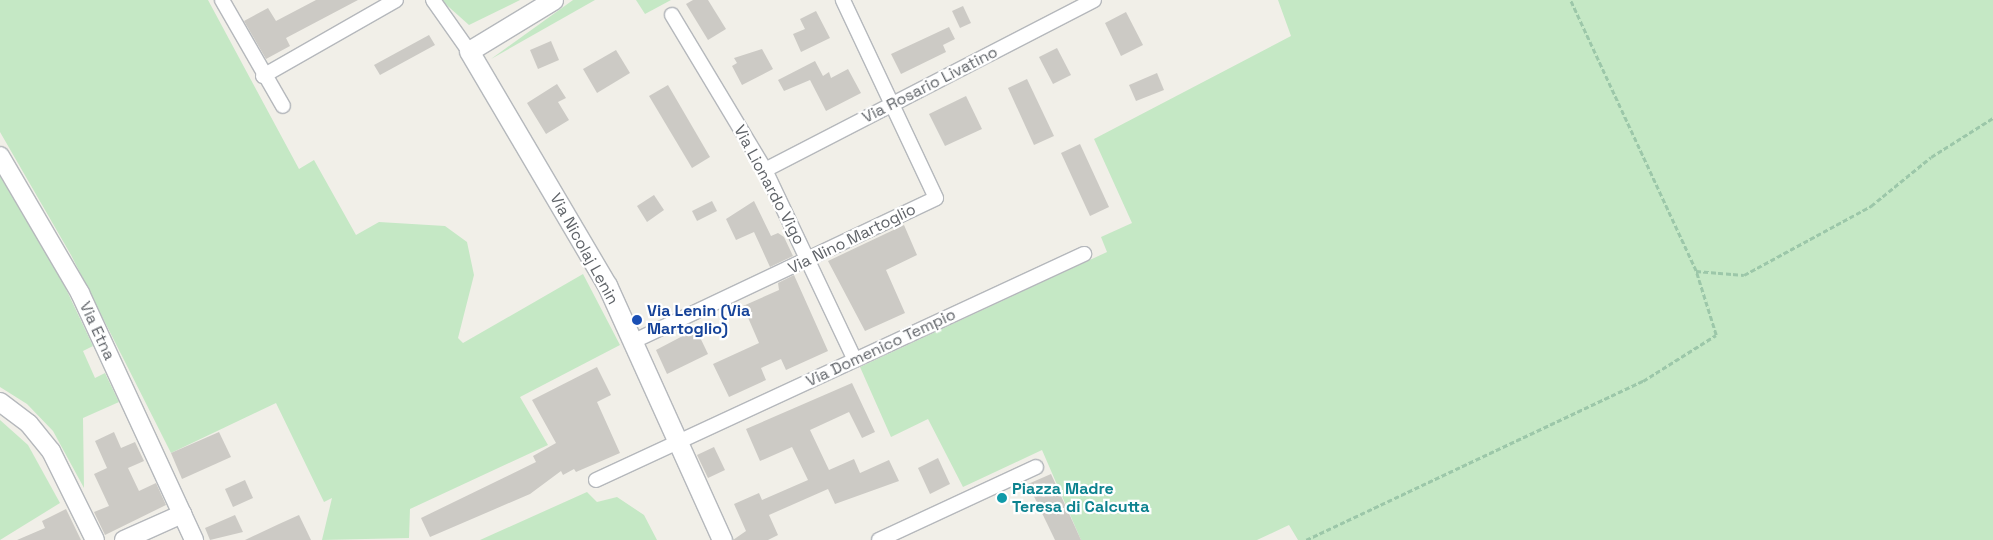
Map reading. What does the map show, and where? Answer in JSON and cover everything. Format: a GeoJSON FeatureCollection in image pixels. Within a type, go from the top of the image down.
{"type":"FeatureCollection","features":[{"type":"Feature","properties":{"kind":"main road"},"geometry":{"type":"LineString","coordinates":[[469,50],[554,0]]}},
{"type":"Feature","properties":{"kind":"main road","name":"Via Nicolaj Lenin"},"geometry":{"type":"LineString","coordinates":[[469,50],[607,285],[722,540]]}},
{"type":"Feature","properties":{"kind":"street"},"geometry":{"type":"LineString","coordinates":[[222,0],[263,76],[284,106]]}},
{"type":"Feature","properties":{"kind":"street"},"geometry":{"type":"LineString","coordinates":[[263,76],[396,0]]}},
{"type":"Feature","properties":{"kind":"street","name":"Via Nicolaj Lenin"},"geometry":{"type":"LineString","coordinates":[[433,0],[469,50]]}},
{"type":"Feature","properties":{"kind":"street"},"geometry":{"type":"LineString","coordinates":[[843,0],[893,104]]}},
{"type":"Feature","properties":{"kind":"street","name":"Via Rosario Livatino"},"geometry":{"type":"LineString","coordinates":[[765,170],[1094,0]]}},
{"type":"Feature","properties":{"kind":"street","name":"Via Lionardo Vigo"},"geometry":{"type":"LineString","coordinates":[[672,15],[765,170],[855,360]]}},
{"type":"Feature","properties":{"kind":"street","name":"Via Nino Martoglio"},"geometry":{"type":"LineString","coordinates":[[632,342],[936,198],[893,104]]}},
{"type":"Feature","properties":{"kind":"street","name":"Via Etna"},"geometry":{"type":"LineString","coordinates":[[0,156],[64,263],[194,540]]}},
{"type":"Feature","properties":{"kind":"street","name":"Via Domenico Tempio"},"geometry":{"type":"LineString","coordinates":[[596,480],[1084,254]]}},
{"type":"Feature","properties":{"kind":"street"},"geometry":{"type":"LineString","coordinates":[[0,402],[29,424],[51,451],[95,540]]}},
{"type":"Feature","properties":{"kind":"street"},"geometry":{"type":"LineString","coordinates":[[879,540],[1036,467]]}},
{"type":"Feature","properties":{"kind":"street"},"geometry":{"type":"LineString","coordinates":[[124,540],[182,514]]}},
{"type":"Feature","properties":{"kind":"path"},"geometry":{"type":"LineString","coordinates":[[1306,540],[1643,381],[1716,335],[1696,271],[1570,0]]}},
{"type":"Feature","properties":{"kind":"path"},"geometry":{"type":"LineString","coordinates":[[1696,271],[1744,274],[1871,206],[1931,157],[1993,118]]}},
{"type":"Feature","properties":{"kind":"green space"},"geometry":{"type":"Polygon","coordinates":[[[0,0],[208,0],[299,169],[314,160],[356,235],[379,222],[445,226],[467,242],[474,275],[458,338],[463,343],[583,274],[620,345],[520,397],[548,445],[410,509],[409,538],[322,540],[332,498],[324,502],[276,403],[171,453],[71,255],[0,132],[0,0]]]}},
{"type":"Feature","properties":{"kind":"green space"},"geometry":{"type":"Polygon","coordinates":[[[441,0],[520,0],[469,25],[441,0]]]}},
{"type":"Feature","properties":{"kind":"green space"},"geometry":{"type":"Polygon","coordinates":[[[573,0],[595,0],[491,59],[573,0]]]}},
{"type":"Feature","properties":{"kind":"green space"},"geometry":{"type":"Polygon","coordinates":[[[636,0],[671,0],[645,14],[636,0]]]}},
{"type":"Feature","properties":{"kind":"green space"},"geometry":{"type":"Polygon","coordinates":[[[1278,0],[1993,0],[1993,540],[1298,540],[1289,525],[1257,540],[1081,540],[1042,450],[963,487],[928,419],[891,437],[860,367],[1107,252],[1101,237],[1132,223],[1094,139],[1291,36],[1278,0]]]}},
{"type":"Feature","properties":{"kind":"green space"},"geometry":{"type":"Polygon","coordinates":[[[0,176],[58,272],[93,346],[83,351],[95,378],[105,373],[119,402],[83,418],[84,488],[53,431],[27,404],[0,387],[0,176]]]}},
{"type":"Feature","properties":{"kind":"green space"},"geometry":{"type":"Polygon","coordinates":[[[0,420],[28,445],[60,503],[0,540],[0,420]]]}},
{"type":"Feature","properties":{"kind":"green space"},"geometry":{"type":"Polygon","coordinates":[[[587,492],[597,502],[617,497],[644,515],[657,540],[480,540],[587,492]]]}},
{"type":"Feature","properties":{"kind":"building"},"geometry":{"type":"Polygon","coordinates":[[[316,0],[358,0],[286,38],[290,46],[266,59],[244,21],[268,8],[276,21],[316,0]]]}},
{"type":"Feature","properties":{"kind":"building"},"geometry":{"type":"Polygon","coordinates":[[[693,0],[708,0],[726,29],[708,40],[686,4],[693,0]]]}},
{"type":"Feature","properties":{"kind":"building"},"geometry":{"type":"Polygon","coordinates":[[[963,6],[971,23],[960,28],[952,11],[963,6]]]}},
{"type":"Feature","properties":{"kind":"building"},"geometry":{"type":"Polygon","coordinates":[[[816,11],[830,38],[801,52],[793,34],[805,29],[800,19],[816,11]]]}},
{"type":"Feature","properties":{"kind":"building"},"geometry":{"type":"Polygon","coordinates":[[[1126,12],[1143,45],[1121,56],[1105,23],[1126,12]]]}},
{"type":"Feature","properties":{"kind":"building"},"geometry":{"type":"Polygon","coordinates":[[[949,27],[955,39],[943,45],[946,52],[901,74],[891,54],[949,27]]]}},
{"type":"Feature","properties":{"kind":"building"},"geometry":{"type":"Polygon","coordinates":[[[429,35],[435,45],[380,75],[374,65],[429,35]]]}},
{"type":"Feature","properties":{"kind":"building"},"geometry":{"type":"Polygon","coordinates":[[[551,41],[559,60],[538,69],[530,50],[551,41]]]}},
{"type":"Feature","properties":{"kind":"building"},"geometry":{"type":"Polygon","coordinates":[[[1057,48],[1071,75],[1053,84],[1039,57],[1057,48]]]}},
{"type":"Feature","properties":{"kind":"building"},"geometry":{"type":"Polygon","coordinates":[[[762,49],[773,69],[742,85],[732,66],[737,63],[734,58],[762,49]]]}},
{"type":"Feature","properties":{"kind":"building"},"geometry":{"type":"Polygon","coordinates":[[[616,50],[630,73],[597,93],[583,69],[616,50]]]}},
{"type":"Feature","properties":{"kind":"building"},"geometry":{"type":"Polygon","coordinates":[[[815,61],[823,76],[829,72],[831,78],[848,69],[861,93],[826,111],[810,80],[784,91],[778,80],[815,61]]]}},
{"type":"Feature","properties":{"kind":"building"},"geometry":{"type":"Polygon","coordinates":[[[1157,73],[1164,90],[1136,101],[1129,85],[1157,73]]]}},
{"type":"Feature","properties":{"kind":"building"},"geometry":{"type":"Polygon","coordinates":[[[1027,79],[1054,136],[1034,145],[1008,88],[1027,79]]]}},
{"type":"Feature","properties":{"kind":"building"},"geometry":{"type":"Polygon","coordinates":[[[557,84],[566,98],[558,102],[569,120],[546,134],[527,103],[557,84]]]}},
{"type":"Feature","properties":{"kind":"building"},"geometry":{"type":"Polygon","coordinates":[[[668,85],[710,157],[692,168],[649,96],[668,85]]]}},
{"type":"Feature","properties":{"kind":"building"},"geometry":{"type":"Polygon","coordinates":[[[966,96],[982,129],[945,146],[929,114],[966,96]]]}},
{"type":"Feature","properties":{"kind":"building"},"geometry":{"type":"Polygon","coordinates":[[[1080,144],[1109,207],[1090,216],[1061,153],[1080,144]]]}},
{"type":"Feature","properties":{"kind":"building"},"geometry":{"type":"Polygon","coordinates":[[[654,195],[664,210],[647,222],[637,206],[654,195]]]}},
{"type":"Feature","properties":{"kind":"building"},"geometry":{"type":"Polygon","coordinates":[[[712,201],[717,211],[697,221],[692,211],[712,201]]]}},
{"type":"Feature","properties":{"kind":"building"},"geometry":{"type":"Polygon","coordinates":[[[754,201],[771,236],[778,233],[784,237],[793,256],[770,267],[754,232],[736,240],[726,219],[754,201]]]}},
{"type":"Feature","properties":{"kind":"building"},"geometry":{"type":"Polygon","coordinates":[[[904,225],[917,255],[886,270],[905,313],[865,331],[828,261],[904,225]]]}},
{"type":"Feature","properties":{"kind":"building"},"geometry":{"type":"Polygon","coordinates":[[[794,275],[828,351],[786,370],[781,359],[761,368],[766,380],[729,397],[713,364],[759,343],[743,306],[779,290],[778,283],[794,275]]]}},
{"type":"Feature","properties":{"kind":"building"},"geometry":{"type":"Polygon","coordinates":[[[696,329],[708,354],[667,374],[656,350],[696,329]]]}},
{"type":"Feature","properties":{"kind":"building"},"geometry":{"type":"Polygon","coordinates":[[[597,367],[611,395],[597,402],[620,453],[576,472],[574,469],[563,475],[561,471],[530,494],[430,537],[421,518],[536,462],[533,456],[556,443],[532,400],[597,367]]]}},
{"type":"Feature","properties":{"kind":"building"},"geometry":{"type":"Polygon","coordinates":[[[852,383],[875,432],[862,438],[849,412],[810,430],[829,470],[854,459],[860,473],[889,460],[899,481],[835,504],[828,489],[769,515],[778,535],[768,540],[733,540],[746,531],[734,504],[759,493],[762,500],[808,480],[792,447],[760,461],[746,429],[852,383]]]}},
{"type":"Feature","properties":{"kind":"building"},"geometry":{"type":"Polygon","coordinates":[[[114,432],[121,448],[135,442],[144,461],[128,468],[139,491],[156,483],[166,505],[105,535],[94,512],[109,506],[94,474],[107,468],[95,441],[114,432]]]}},
{"type":"Feature","properties":{"kind":"building"},"geometry":{"type":"Polygon","coordinates":[[[219,432],[231,457],[182,479],[171,453],[219,432]]]}},
{"type":"Feature","properties":{"kind":"building"},"geometry":{"type":"Polygon","coordinates":[[[714,447],[725,470],[708,478],[697,455],[714,447]]]}},
{"type":"Feature","properties":{"kind":"building"},"geometry":{"type":"Polygon","coordinates":[[[938,458],[950,484],[930,494],[918,468],[938,458]]]}},
{"type":"Feature","properties":{"kind":"building"},"geometry":{"type":"Polygon","coordinates":[[[1051,474],[1081,540],[1055,540],[1028,484],[1051,474]]]}},
{"type":"Feature","properties":{"kind":"building"},"geometry":{"type":"Polygon","coordinates":[[[245,480],[253,498],[233,507],[225,489],[245,480]]]}},
{"type":"Feature","properties":{"kind":"building"},"geometry":{"type":"Polygon","coordinates":[[[66,509],[81,540],[17,540],[45,528],[42,521],[66,509]]]}},
{"type":"Feature","properties":{"kind":"building"},"geometry":{"type":"Polygon","coordinates":[[[235,515],[243,532],[210,540],[205,528],[235,515]]]}},
{"type":"Feature","properties":{"kind":"building"},"geometry":{"type":"Polygon","coordinates":[[[299,515],[311,540],[245,540],[279,524],[299,515]]]}},
{"type":"Feature","properties":{"kind":"place","name":"Via Lenin (Via Martoglio)"},"geometry":{"type":"Point","coordinates":[637,320]}},
{"type":"Feature","properties":{"kind":"place","name":"Piazza Madre Teresa di Calcutta"},"geometry":{"type":"Point","coordinates":[1002,498]}}]}
